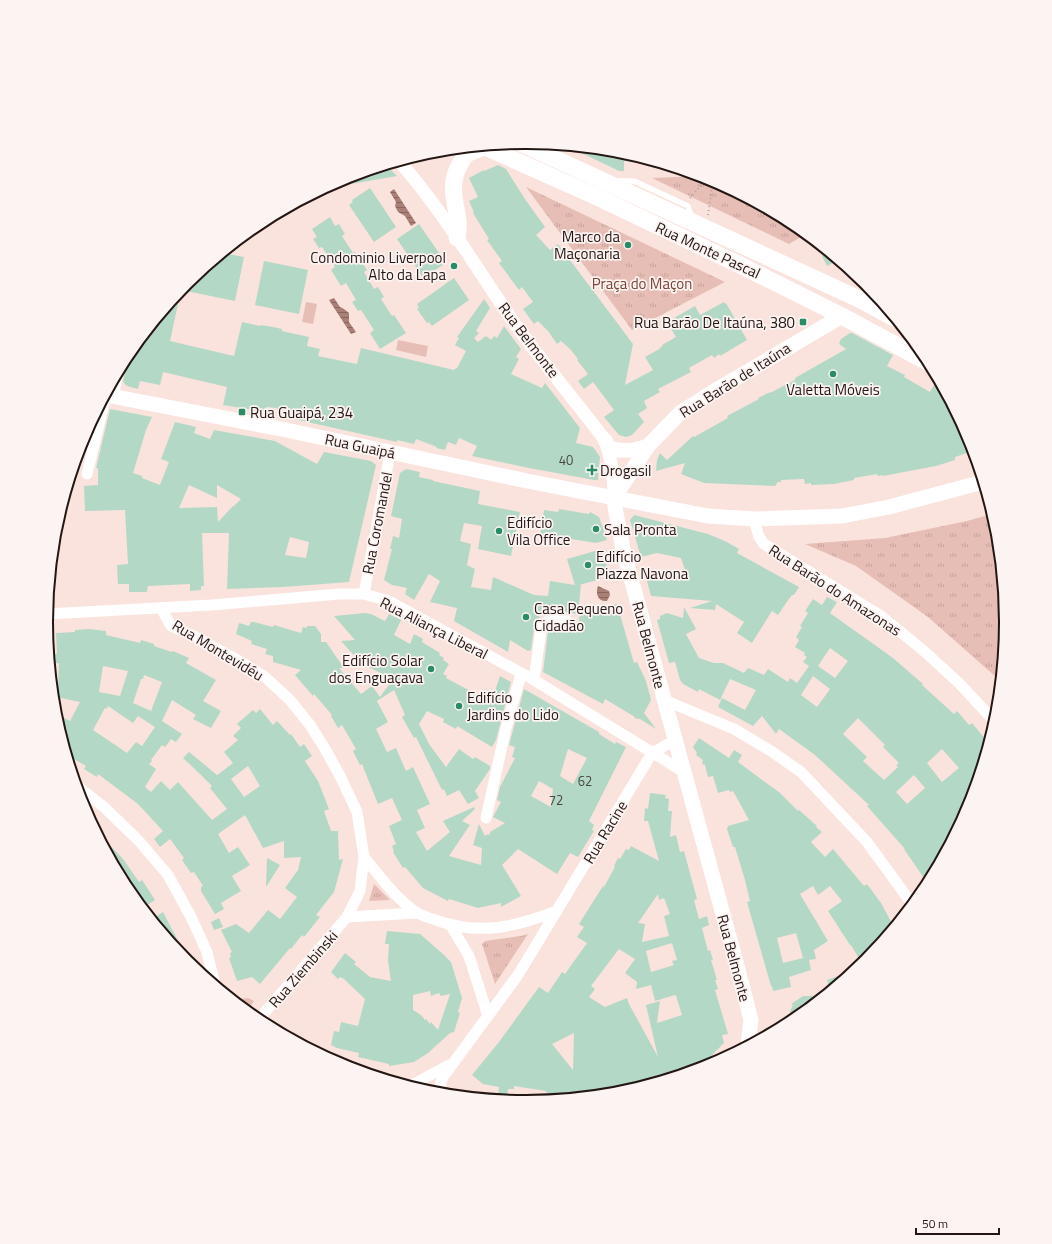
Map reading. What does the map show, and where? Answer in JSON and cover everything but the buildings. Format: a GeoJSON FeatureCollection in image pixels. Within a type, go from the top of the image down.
{"type":"FeatureCollection","features":[{"type":"Feature","properties":{"kind":"main road","name":"Rua Monte Pascal"},"geometry":{"type":"LineString","coordinates":[[535,149],[606,182],[700,219],[868,298]]}},
{"type":"Feature","properties":{"kind":"main road","name":"Rua Monte Pascal"},"geometry":{"type":"LineString","coordinates":[[492,150],[595,196],[681,237],[842,316],[917,357]]}},
{"type":"Feature","properties":{"kind":"main road"},"geometry":{"type":"LineString","coordinates":[[457,238],[459,230],[454,200],[454,177],[466,155],[472,152]]}},
{"type":"Feature","properties":{"kind":"main road"},"geometry":{"type":"LineString","coordinates":[[842,316],[853,313],[866,314],[895,326]]}},
{"type":"Feature","properties":{"kind":"main road","name":"Rua Barão de Itaúna"},"geometry":{"type":"LineString","coordinates":[[614,498],[648,446],[680,413],[711,393],[842,316]]}},
{"type":"Feature","properties":{"kind":"main road","name":"Rua Guaipá"},"geometry":{"type":"LineString","coordinates":[[111,396],[708,516],[754,519],[842,516],[889,507],[978,483]]}},
{"type":"Feature","properties":{"kind":"main road"},"geometry":{"type":"LineString","coordinates":[[605,440],[609,448],[619,451],[629,451],[648,446]]}},
{"type":"Feature","properties":{"kind":"main road","name":"Rua Belmonte"},"geometry":{"type":"LineString","coordinates":[[614,498],[623,549],[751,1020],[749,1039]]}},
{"type":"Feature","properties":{"kind":"street","name":"Rua Belmonte"},"geometry":{"type":"LineString","coordinates":[[402,166],[457,238],[518,328],[605,440],[611,457],[614,473],[614,498]]}},
{"type":"Feature","properties":{"kind":"street"},"geometry":{"type":"LineString","coordinates":[[87,474],[105,408]]}},
{"type":"Feature","properties":{"kind":"street","name":"Rua Coromandel"},"geometry":{"type":"LineString","coordinates":[[364,594],[390,453]]}},
{"type":"Feature","properties":{"kind":"street","name":"Rua Barão do Amazonas"},"geometry":{"type":"LineString","coordinates":[[754,519],[759,536],[764,544],[881,616],[924,651],[960,684],[990,716]]}},
{"type":"Feature","properties":{"kind":"street","name":"Rua Aliança Liberal"},"geometry":{"type":"LineString","coordinates":[[53,614],[161,608],[339,594],[364,594],[389,601],[534,680],[684,772]]}},
{"type":"Feature","properties":{"kind":"street","name":"Rua Montevidéu"},"geometry":{"type":"LineString","coordinates":[[161,608],[172,626],[244,663],[265,677],[295,706],[310,724],[324,747],[357,812],[364,857],[360,891],[347,917]]}},
{"type":"Feature","properties":{"kind":"street"},"geometry":{"type":"LineString","coordinates":[[534,680],[541,629],[543,625],[545,622],[550,620],[567,621]]}},
{"type":"Feature","properties":{"kind":"street"},"geometry":{"type":"LineString","coordinates":[[486,818],[506,728],[521,674]]}},
{"type":"Feature","properties":{"kind":"street"},"geometry":{"type":"LineString","coordinates":[[664,700],[734,729],[771,751],[801,772],[867,842],[909,899]]}},
{"type":"Feature","properties":{"kind":"street"},"geometry":{"type":"LineString","coordinates":[[652,753],[675,740]]}},
{"type":"Feature","properties":{"kind":"street","name":"Rua Racine"},"geometry":{"type":"LineString","coordinates":[[488,1016],[518,975],[652,753]]}},
{"type":"Feature","properties":{"kind":"street"},"geometry":{"type":"LineString","coordinates":[[85,792],[116,818],[138,840],[168,875],[198,931],[207,952],[213,977]]}},
{"type":"Feature","properties":{"kind":"street"},"geometry":{"type":"LineString","coordinates":[[364,857],[393,892],[417,913],[451,926],[475,929],[511,926],[557,911]]}},
{"type":"Feature","properties":{"kind":"street"},"geometry":{"type":"LineString","coordinates":[[347,917],[417,913]]}},
{"type":"Feature","properties":{"kind":"street","name":"Rua Ziembinski"},"geometry":{"type":"LineString","coordinates":[[263,1015],[347,917]]}},
{"type":"Feature","properties":{"kind":"street"},"geometry":{"type":"LineString","coordinates":[[441,1087],[441,1082],[453,1063],[488,1016],[469,956],[451,926]]}},
{"type":"Feature","properties":{"kind":"street"},"geometry":{"type":"LineString","coordinates":[[417,1082],[453,1063]]}},
{"type":"Feature","properties":{"kind":"path"},"geometry":{"type":"LineString","coordinates":[[688,200],[702,183]]}},
{"type":"Feature","properties":{"kind":"path"},"geometry":{"type":"LineString","coordinates":[[700,219],[711,187]]}},
{"type":"Feature","properties":{"kind":"green space"},"geometry":{"type":"Polygon","coordinates":[[[685,177],[707,185],[762,212],[800,237],[789,244],[652,178],[685,177]]]}},
{"type":"Feature","properties":{"kind":"green space","name":"Praça do Maçon"},"geometry":{"type":"Polygon","coordinates":[[[526,187],[725,282],[632,330],[526,187]]]}},
{"type":"Feature","properties":{"kind":"green space"},"geometry":{"type":"Polygon","coordinates":[[[306,302],[317,304],[313,324],[302,322],[306,302]]]}},
{"type":"Feature","properties":{"kind":"green space"},"geometry":{"type":"Polygon","coordinates":[[[398,340],[428,346],[426,357],[396,350],[398,340]]]}},
{"type":"Feature","properties":{"kind":"green space"},"geometry":{"type":"Polygon","coordinates":[[[987,516],[990,530],[998,591],[999,622],[996,677],[928,617],[856,566],[805,544],[885,538],[987,516]]]}},
{"type":"Feature","properties":{"kind":"green space"},"geometry":{"type":"Polygon","coordinates":[[[374,884],[390,900],[369,901],[374,884]]]}},
{"type":"Feature","properties":{"kind":"green space"},"geometry":{"type":"Polygon","coordinates":[[[528,934],[495,984],[482,944],[485,941],[528,934]]]}},
{"type":"Feature","properties":{"kind":"green space"},"geometry":{"type":"Polygon","coordinates":[[[248,998],[254,1001],[250,1006],[241,999],[248,998]]]}},
{"type":"Feature","properties":{"kind":"shaded area"},"geometry":{"type":"Polygon","coordinates":[[[394,189],[416,223],[411,226],[405,216],[398,212],[395,206],[396,202],[390,192],[394,189]]]}},
{"type":"Feature","properties":{"kind":"shaded area"},"geometry":{"type":"Polygon","coordinates":[[[334,298],[340,307],[349,313],[349,322],[356,332],[351,334],[329,300],[334,298]]]}},
{"type":"Feature","properties":{"kind":"shaded area"},"geometry":{"type":"Polygon","coordinates":[[[598,586],[609,591],[610,595],[607,601],[599,599],[597,595],[598,586]]]}},
{"type":"Feature","properties":{"kind":"place","name":"Marco da Maçonaria"},"geometry":{"type":"Point","coordinates":[628,245]}},
{"type":"Feature","properties":{"kind":"place","name":"Condominio Liverpool Alto da Lapa"},"geometry":{"type":"Point","coordinates":[454,266]}},
{"type":"Feature","properties":{"kind":"place","name":"Rua Barão De Itaúna, 380"},"geometry":{"type":"Point","coordinates":[803,322]}},
{"type":"Feature","properties":{"kind":"place","name":"Valetta Móveis"},"geometry":{"type":"Point","coordinates":[833,374]}},
{"type":"Feature","properties":{"kind":"place","name":"Rua Guaipá, 234"},"geometry":{"type":"Point","coordinates":[242,412]}},
{"type":"Feature","properties":{"kind":"place","name":"Drogasil"},"geometry":{"type":"Point","coordinates":[592,470]}},
{"type":"Feature","properties":{"kind":"place","name":"Sala Pronta"},"geometry":{"type":"Point","coordinates":[596,529]}},
{"type":"Feature","properties":{"kind":"place","name":"Edifício Vila Office"},"geometry":{"type":"Point","coordinates":[499,531]}},
{"type":"Feature","properties":{"kind":"place","name":"Edifício Piazza Navona"},"geometry":{"type":"Point","coordinates":[588,565]}},
{"type":"Feature","properties":{"kind":"place","name":"Casa Pequeno Cidadão"},"geometry":{"type":"Point","coordinates":[526,617]}},
{"type":"Feature","properties":{"kind":"place","name":"Edifício Solar dos Enguaçava"},"geometry":{"type":"Point","coordinates":[431,669]}},
{"type":"Feature","properties":{"kind":"place","name":"Edifício Jardins do Lido"},"geometry":{"type":"Point","coordinates":[459,706]}}]}
